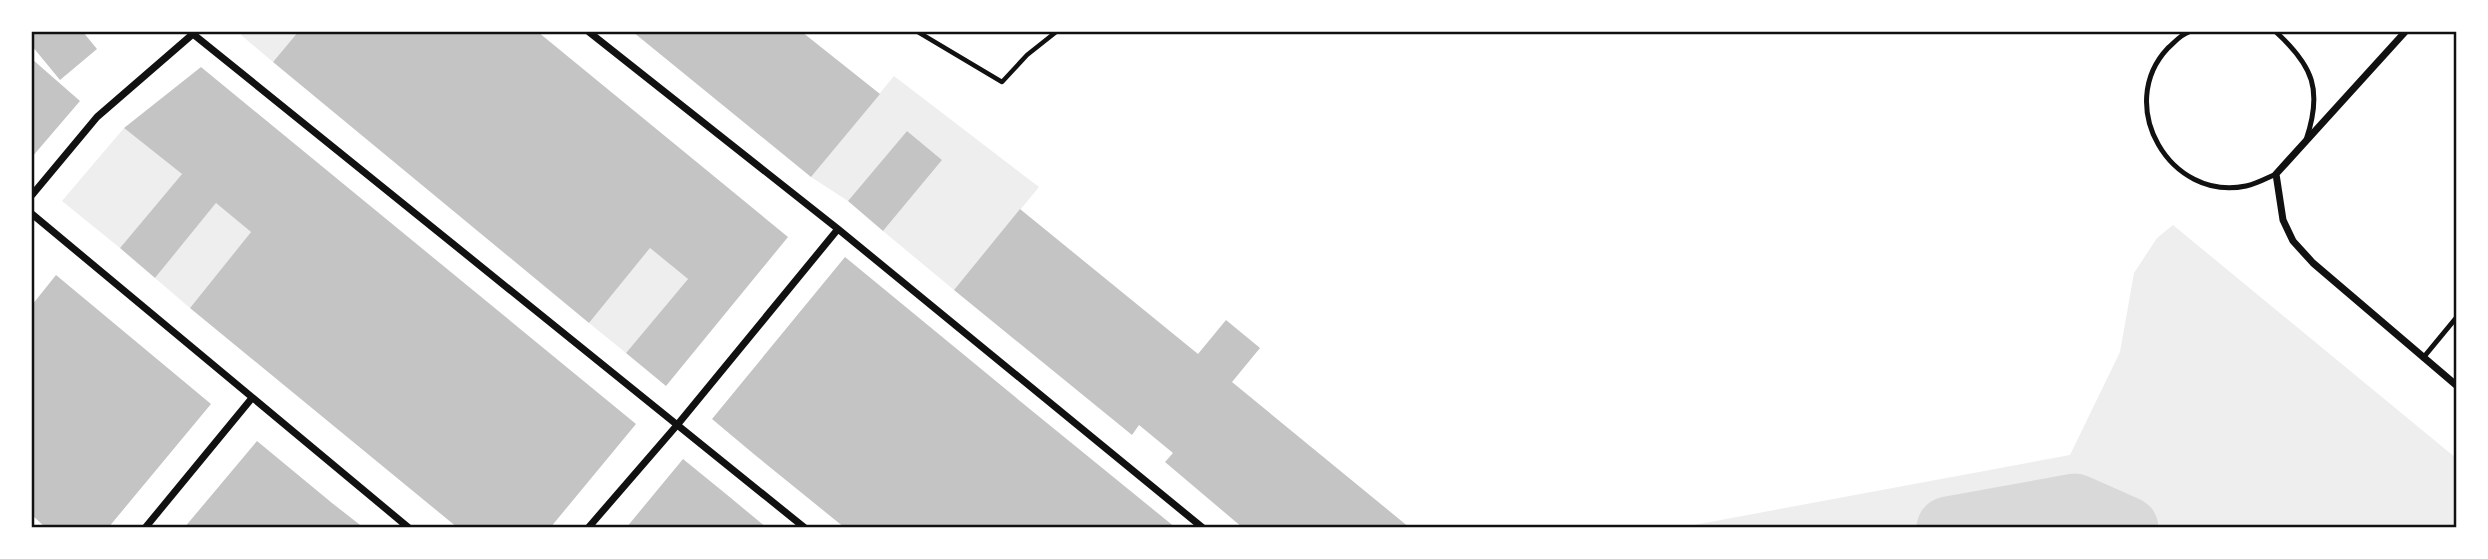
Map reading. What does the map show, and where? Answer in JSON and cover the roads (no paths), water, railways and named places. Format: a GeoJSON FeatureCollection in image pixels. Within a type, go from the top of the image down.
{"type":"FeatureCollection","features":[{"type":"Feature","properties":{"kind":"street"},"geometry":{"type":"LineString","coordinates":[[589,32],[838,229],[1203,527]]}},
{"type":"Feature","properties":{"kind":"street"},"geometry":{"type":"LineString","coordinates":[[2405,32],[2276,174],[2283,220],[2293,241],[2313,263],[2456,386]]}},
{"type":"Feature","properties":{"kind":"street"},"geometry":{"type":"LineString","coordinates":[[32,195],[97,117],[195,33],[805,527]]}},
{"type":"Feature","properties":{"kind":"street"},"geometry":{"type":"LineString","coordinates":[[32,214],[408,527]]}},
{"type":"Feature","properties":{"kind":"street"},"geometry":{"type":"LineString","coordinates":[[588,527],[678,424],[838,229]]}},
{"type":"Feature","properties":{"kind":"street"},"geometry":{"type":"LineString","coordinates":[[145,527],[252,398]]}},
{"type":"Feature","properties":{"kind":"lane"},"geometry":{"type":"LineString","coordinates":[[2189,32],[2182,34],[2160,58],[2147,88],[2148,121],[2160,151],[2183,174],[2213,186],[2246,186],[2276,174]]}},
{"type":"Feature","properties":{"kind":"lane"},"geometry":{"type":"LineString","coordinates":[[2276,32],[2299,53],[2313,82],[2314,115],[2304,146]]}},
{"type":"Feature","properties":{"kind":"lane"},"geometry":{"type":"LineString","coordinates":[[2423,358],[2456,318]]}},
{"type":"Feature","properties":{"kind":"waterway"},"geometry":{"type":"LineString","coordinates":[[1948,528],[2075,505],[2127,528]]}}]}
